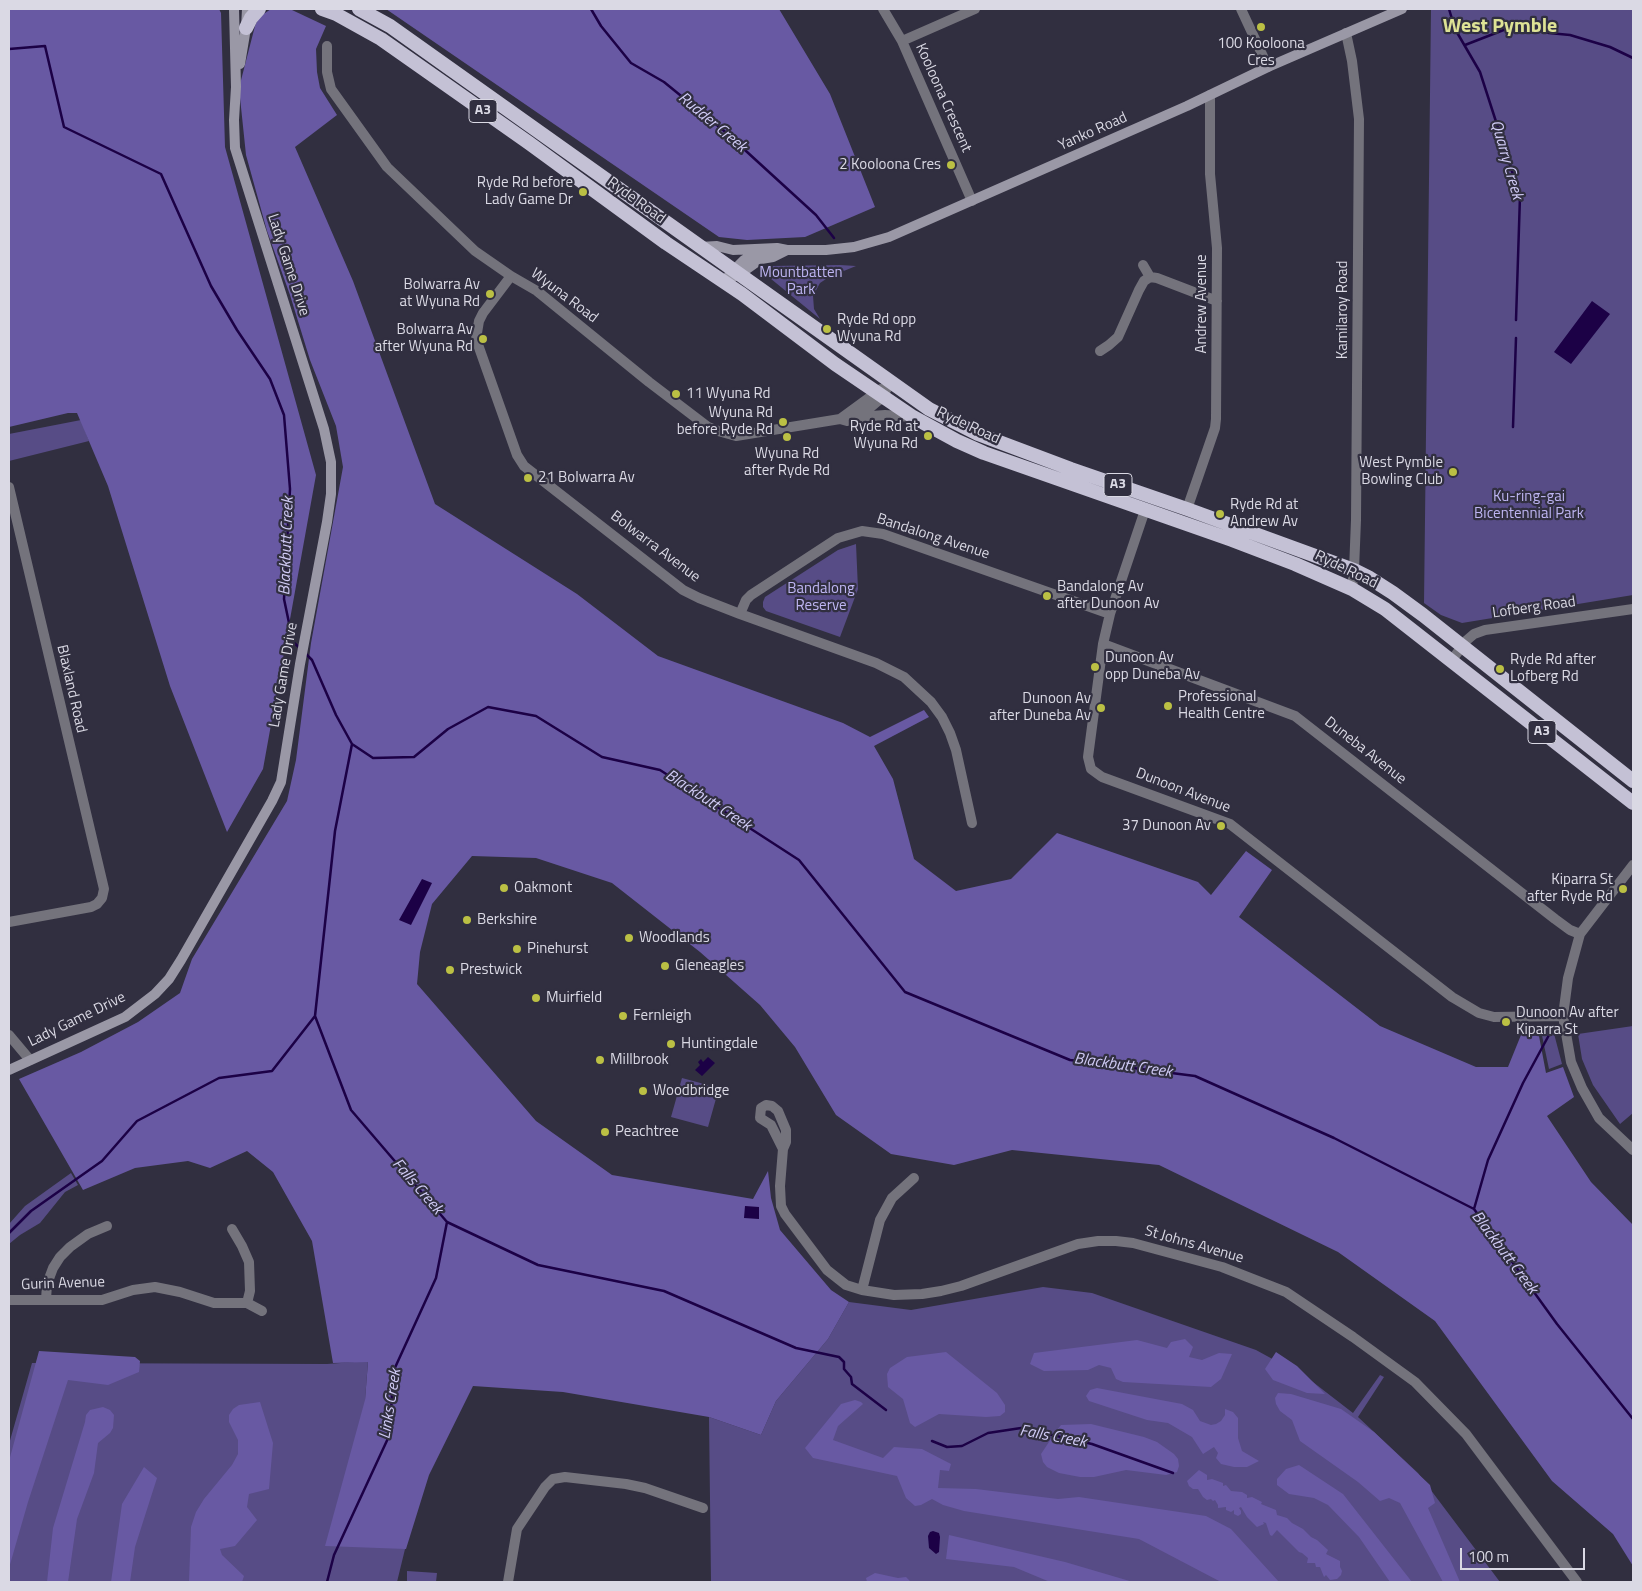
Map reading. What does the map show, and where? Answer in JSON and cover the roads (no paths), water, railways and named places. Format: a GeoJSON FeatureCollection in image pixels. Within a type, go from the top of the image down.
{"type":"FeatureCollection","features":[{"type":"Feature","properties":{"kind":"highway"},"geometry":{"type":"LineString","coordinates":[[246,28],[251,18],[259,9]]}},
{"type":"Feature","properties":{"kind":"highway","name":"Ryde Road"},"geometry":{"type":"LineString","coordinates":[[322,9],[336,14],[381,39],[529,143],[666,243],[724,281],[878,394],[913,417],[957,441],[984,453],[1295,564],[1352,589],[1386,609],[1633,803]]}},
{"type":"Feature","properties":{"kind":"highway","name":"Ryde Road"},"geometry":{"type":"LineString","coordinates":[[359,9],[390,26],[929,409],[978,434],[1354,570],[1393,593],[1633,781]]}},
{"type":"Feature","properties":{"kind":"main road","name":"Lady Game Drive"},"geometry":{"type":"LineString","coordinates":[[9,1070],[125,1017],[155,994],[169,979],[268,810],[281,782],[300,664],[327,522],[331,494],[331,462],[324,429],[235,148],[234,9]]}},
{"type":"Feature","properties":{"kind":"main road","name":"Lady Game Drive"},"geometry":{"type":"LineString","coordinates":[[236,87],[246,28],[247,9]]}},
{"type":"Feature","properties":{"kind":"main road","name":"Yanko Road"},"geometry":{"type":"LineString","coordinates":[[700,247],[717,246],[733,250],[764,248],[826,250],[854,247],[889,237],[1402,9]]}},
{"type":"Feature","properties":{"kind":"main road","name":"Yanko Road"},"geometry":{"type":"LineString","coordinates":[[736,272],[744,260],[764,248]]}},
{"type":"Feature","properties":{"kind":"main road","name":"Yanko Road"},"geometry":{"type":"LineString","coordinates":[[724,281],[736,272],[762,259],[787,250]]}},
{"type":"Feature","properties":{"kind":"street","name":"Kooloona Crescent"},"geometry":{"type":"LineString","coordinates":[[883,9],[902,41],[972,201]]}},
{"type":"Feature","properties":{"kind":"street"},"geometry":{"type":"LineString","coordinates":[[902,41],[975,9]]}},
{"type":"Feature","properties":{"kind":"street"},"geometry":{"type":"LineString","coordinates":[[1241,9],[1268,67]]}},
{"type":"Feature","properties":{"kind":"street","name":"Kamilaroy Road"},"geometry":{"type":"LineString","coordinates":[[1346,33],[1352,61],[1359,119],[1357,500],[1352,589]]}},
{"type":"Feature","properties":{"kind":"street","name":"Wyuna Road"},"geometry":{"type":"LineString","coordinates":[[327,46],[327,72],[331,89],[387,166],[475,251],[537,291],[649,382],[708,427],[718,432],[745,436],[840,419],[846,421],[859,417],[885,415],[913,417]]}},
{"type":"Feature","properties":{"kind":"street","name":"Andrew Avenue"},"geometry":{"type":"LineString","coordinates":[[1187,509],[1215,428],[1218,248],[1210,174],[1210,95]]}},
{"type":"Feature","properties":{"kind":"street"},"geometry":{"type":"LineString","coordinates":[[1143,264],[1150,277]]}},
{"type":"Feature","properties":{"kind":"street","name":"Bolwarra Avenue"},"geometry":{"type":"LineString","coordinates":[[511,276],[483,313],[479,321],[476,339],[516,455],[524,466],[683,590],[740,614],[876,663],[904,677],[918,688],[942,717],[950,733],[956,750],[972,823]]}},
{"type":"Feature","properties":{"kind":"street"},"geometry":{"type":"LineString","coordinates":[[1100,351],[1118,337],[1139,290],[1144,281],[1150,277],[1217,301]]}},
{"type":"Feature","properties":{"kind":"street","name":"Wyuna Road"},"geometry":{"type":"LineString","coordinates":[[840,419],[844,414],[878,394],[891,383]]}},
{"type":"Feature","properties":{"kind":"street","name":"Wyuna Road"},"geometry":{"type":"LineString","coordinates":[[859,417],[878,402],[878,394]]}},
{"type":"Feature","properties":{"kind":"street","name":"Blaxland Road"},"geometry":{"type":"LineString","coordinates":[[9,487],[104,889],[102,898],[91,907],[9,922]]}},
{"type":"Feature","properties":{"kind":"street","name":"Dunoon Avenue"},"geometry":{"type":"LineString","coordinates":[[1145,510],[1110,614],[1103,644],[1088,757],[1091,769],[1095,774],[1230,824],[1452,997],[1479,1013],[1494,1017],[1563,1016]]}},
{"type":"Feature","properties":{"kind":"street","name":"Bandalong Avenue"},"geometry":{"type":"LineString","coordinates":[[740,614],[746,600],[751,595],[838,538],[862,531],[883,534],[1110,614]]}},
{"type":"Feature","properties":{"kind":"street","name":"Lofberg Road"},"geometry":{"type":"LineString","coordinates":[[1452,661],[1462,646],[1474,634],[1485,630],[1633,609]]}},
{"type":"Feature","properties":{"kind":"street","name":"Duneba Avenue"},"geometry":{"type":"LineString","coordinates":[[1103,644],[1295,716],[1555,919],[1570,930],[1580,934]]}},
{"type":"Feature","properties":{"kind":"street"},"geometry":{"type":"LineString","coordinates":[[1633,864],[1580,934],[1568,978],[1563,1016],[1571,1062],[1582,1088],[1599,1118],[1633,1150]]}},
{"type":"Feature","properties":{"kind":"street"},"geometry":{"type":"LineString","coordinates":[[9,1035],[30,1060]]}},
{"type":"Feature","properties":{"kind":"street","name":"St Johns Avenue"},"geometry":{"type":"LineString","coordinates":[[783,1148],[780,1197],[781,1206],[785,1214],[828,1270],[846,1285],[862,1290],[894,1295],[941,1291],[962,1286],[1078,1244],[1098,1241],[1133,1243],[1222,1267],[1286,1292],[1415,1382],[1466,1434],[1578,1582]]}},
{"type":"Feature","properties":{"kind":"street"},"geometry":{"type":"LineString","coordinates":[[862,1290],[880,1220],[892,1198],[914,1178]]}},
{"type":"Feature","properties":{"kind":"street"},"geometry":{"type":"LineString","coordinates":[[46,1300],[53,1268],[60,1257],[82,1238],[107,1226]]}},
{"type":"Feature","properties":{"kind":"street"},"geometry":{"type":"LineString","coordinates":[[232,1229],[249,1262],[250,1292],[247,1303]]}},
{"type":"Feature","properties":{"kind":"street","name":"Gurin Avenue"},"geometry":{"type":"LineString","coordinates":[[9,1300],[102,1300],[133,1290],[155,1287],[180,1292],[214,1303],[247,1303],[262,1311]]}},
{"type":"Feature","properties":{"kind":"street"},"geometry":{"type":"LineString","coordinates":[[508,1582],[517,1529],[545,1487],[553,1479],[564,1477],[626,1484],[645,1488],[704,1508]]}},
{"type":"Feature","properties":{"kind":"waterway","name":"Rudder Creek"},"geometry":{"type":"LineString","coordinates":[[591,9],[601,26],[631,63],[664,82],[723,130],[816,215],[834,238]]}},
{"type":"Feature","properties":{"kind":"waterway","name":"Quarry Creek"},"geometry":{"type":"LineString","coordinates":[[1449,9],[1455,29],[1480,72],[1520,196],[1516,320]]}},
{"type":"Feature","properties":{"kind":"waterway"},"geometry":{"type":"LineString","coordinates":[[1465,45],[1519,24],[1549,33],[1570,35],[1610,47],[1633,58]]}},
{"type":"Feature","properties":{"kind":"waterway","name":"Blackbutt Creek"},"geometry":{"type":"LineString","coordinates":[[9,49],[45,46],[64,127],[161,174],[211,286],[237,330],[270,379],[284,415],[290,489],[284,599],[293,642],[300,648]]}},
{"type":"Feature","properties":{"kind":"waterway","name":"Quarry Creek"},"geometry":{"type":"LineString","coordinates":[[1513,427],[1516,338]]}},
{"type":"Feature","properties":{"kind":"waterway","name":"Blackbutt Creek"},"geometry":{"type":"LineString","coordinates":[[305,653],[312,660],[336,715],[352,744],[373,758],[414,757],[448,729],[488,707],[536,716],[602,757],[660,770],[799,860],[905,992],[1070,1060],[1195,1076],[1334,1138],[1474,1209],[1557,1324],[1633,1419]]}},
{"type":"Feature","properties":{"kind":"waterway","name":"Falls Creek"},"geometry":{"type":"LineString","coordinates":[[352,744],[335,831],[315,1016],[351,1110],[447,1222],[538,1265],[664,1291],[796,1348],[839,1357],[844,1362],[844,1369],[851,1377],[852,1384],[886,1410]]}},
{"type":"Feature","properties":{"kind":"waterway"},"geometry":{"type":"LineString","coordinates":[[9,1233],[31,1211],[102,1161],[137,1121],[219,1078],[272,1071],[315,1016]]}},
{"type":"Feature","properties":{"kind":"waterway"},"geometry":{"type":"LineString","coordinates":[[1474,1209],[1488,1160],[1523,1083],[1549,1035]]}},
{"type":"Feature","properties":{"kind":"waterway","name":"Links Creek"},"geometry":{"type":"LineString","coordinates":[[327,1582],[334,1555],[390,1434],[393,1372],[436,1278],[447,1222]]}},
{"type":"Feature","properties":{"kind":"waterway","name":"Falls Creek"},"geometry":{"type":"LineString","coordinates":[[932,1441],[947,1447],[962,1446],[988,1433],[1021,1428],[1092,1444],[1173,1473]]}},
{"type":"Feature","properties":{"kind":"place","name":"100 Kooloona Cres"},"geometry":{"type":"Point","coordinates":[1261,27]}},
{"type":"Feature","properties":{"kind":"place","name":"2 Kooloona Cres"},"geometry":{"type":"Point","coordinates":[951,165]}},
{"type":"Feature","properties":{"kind":"place","name":"Ryde Rd before Lady Game Dr"},"geometry":{"type":"Point","coordinates":[583,192]}},
{"type":"Feature","properties":{"kind":"place","name":"Bolwarra Av at Wyuna Rd"},"geometry":{"type":"Point","coordinates":[490,294]}},
{"type":"Feature","properties":{"kind":"place","name":"Ryde Rd opp Wyuna Rd"},"geometry":{"type":"Point","coordinates":[827,329]}},
{"type":"Feature","properties":{"kind":"place","name":"Bolwarra Av after Wyuna Rd"},"geometry":{"type":"Point","coordinates":[483,339]}},
{"type":"Feature","properties":{"kind":"place","name":"11 Wyuna Rd"},"geometry":{"type":"Point","coordinates":[676,394]}},
{"type":"Feature","properties":{"kind":"place","name":"Wyuna Rd before Ryde Rd"},"geometry":{"type":"Point","coordinates":[783,422]}},
{"type":"Feature","properties":{"kind":"place","name":"Ryde Rd at Wyuna Rd"},"geometry":{"type":"Point","coordinates":[928,436]}},
{"type":"Feature","properties":{"kind":"place","name":"Wyuna Rd after Ryde Rd"},"geometry":{"type":"Point","coordinates":[787,437]}},
{"type":"Feature","properties":{"kind":"place","name":"West Pymble Bowling Club"},"geometry":{"type":"Point","coordinates":[1453,472]}},
{"type":"Feature","properties":{"kind":"place","name":"21 Bolwarra Av"},"geometry":{"type":"Point","coordinates":[528,478]}},
{"type":"Feature","properties":{"kind":"place","name":"Ryde Rd at Andrew Av"},"geometry":{"type":"Point","coordinates":[1220,514]}},
{"type":"Feature","properties":{"kind":"place","name":"Bandalong Av after Dunoon Av"},"geometry":{"type":"Point","coordinates":[1047,596]}},
{"type":"Feature","properties":{"kind":"place","name":"Dunoon Av opp Duneba Av"},"geometry":{"type":"Point","coordinates":[1095,667]}},
{"type":"Feature","properties":{"kind":"place","name":"Ryde Rd after Lofberg Rd"},"geometry":{"type":"Point","coordinates":[1500,669]}},
{"type":"Feature","properties":{"kind":"place","name":"Professional Health Centre"},"geometry":{"type":"Point","coordinates":[1168,706]}},
{"type":"Feature","properties":{"kind":"place","name":"Dunoon Av after Duneba Av"},"geometry":{"type":"Point","coordinates":[1101,708]}},
{"type":"Feature","properties":{"kind":"place","name":"37 Dunoon Av"},"geometry":{"type":"Point","coordinates":[1221,826]}},
{"type":"Feature","properties":{"kind":"place","name":"Oakmont"},"geometry":{"type":"Point","coordinates":[504,888]}},
{"type":"Feature","properties":{"kind":"place","name":"Kiparra St after Ryde Rd"},"geometry":{"type":"Point","coordinates":[1623,889]}},
{"type":"Feature","properties":{"kind":"place","name":"Berkshire"},"geometry":{"type":"Point","coordinates":[467,920]}},
{"type":"Feature","properties":{"kind":"place","name":"Woodlands"},"geometry":{"type":"Point","coordinates":[629,938]}},
{"type":"Feature","properties":{"kind":"place","name":"Pinehurst"},"geometry":{"type":"Point","coordinates":[517,949]}},
{"type":"Feature","properties":{"kind":"place","name":"Gleneagles"},"geometry":{"type":"Point","coordinates":[665,966]}},
{"type":"Feature","properties":{"kind":"place","name":"Prestwick"},"geometry":{"type":"Point","coordinates":[450,970]}},
{"type":"Feature","properties":{"kind":"place","name":"Muirfield"},"geometry":{"type":"Point","coordinates":[536,998]}},
{"type":"Feature","properties":{"kind":"place","name":"Fernleigh"},"geometry":{"type":"Point","coordinates":[623,1016]}},
{"type":"Feature","properties":{"kind":"place","name":"Dunoon Av after Kiparra St"},"geometry":{"type":"Point","coordinates":[1506,1022]}},
{"type":"Feature","properties":{"kind":"place","name":"Huntingdale"},"geometry":{"type":"Point","coordinates":[671,1044]}},
{"type":"Feature","properties":{"kind":"place","name":"Millbrook"},"geometry":{"type":"Point","coordinates":[600,1060]}},
{"type":"Feature","properties":{"kind":"place","name":"Woodbridge"},"geometry":{"type":"Point","coordinates":[643,1091]}},
{"type":"Feature","properties":{"kind":"place","name":"Peachtree"},"geometry":{"type":"Point","coordinates":[605,1132]}},
{"type":"Feature","properties":{"kind":"district","name":"West Pymble"},"geometry":{"type":"Point","coordinates":[1500,27]}},
{"type":"Feature","properties":{"kind":"park label","name":"Mountbatten Park"},"geometry":{"type":"Point","coordinates":[801,282]}},
{"type":"Feature","properties":{"kind":"park label","name":"Ku-ring-gai Bicentennial Park"},"geometry":{"type":"Point","coordinates":[1529,506]}},
{"type":"Feature","properties":{"kind":"park label","name":"Bandalong Reserve"},"geometry":{"type":"Point","coordinates":[821,598]}}]}
